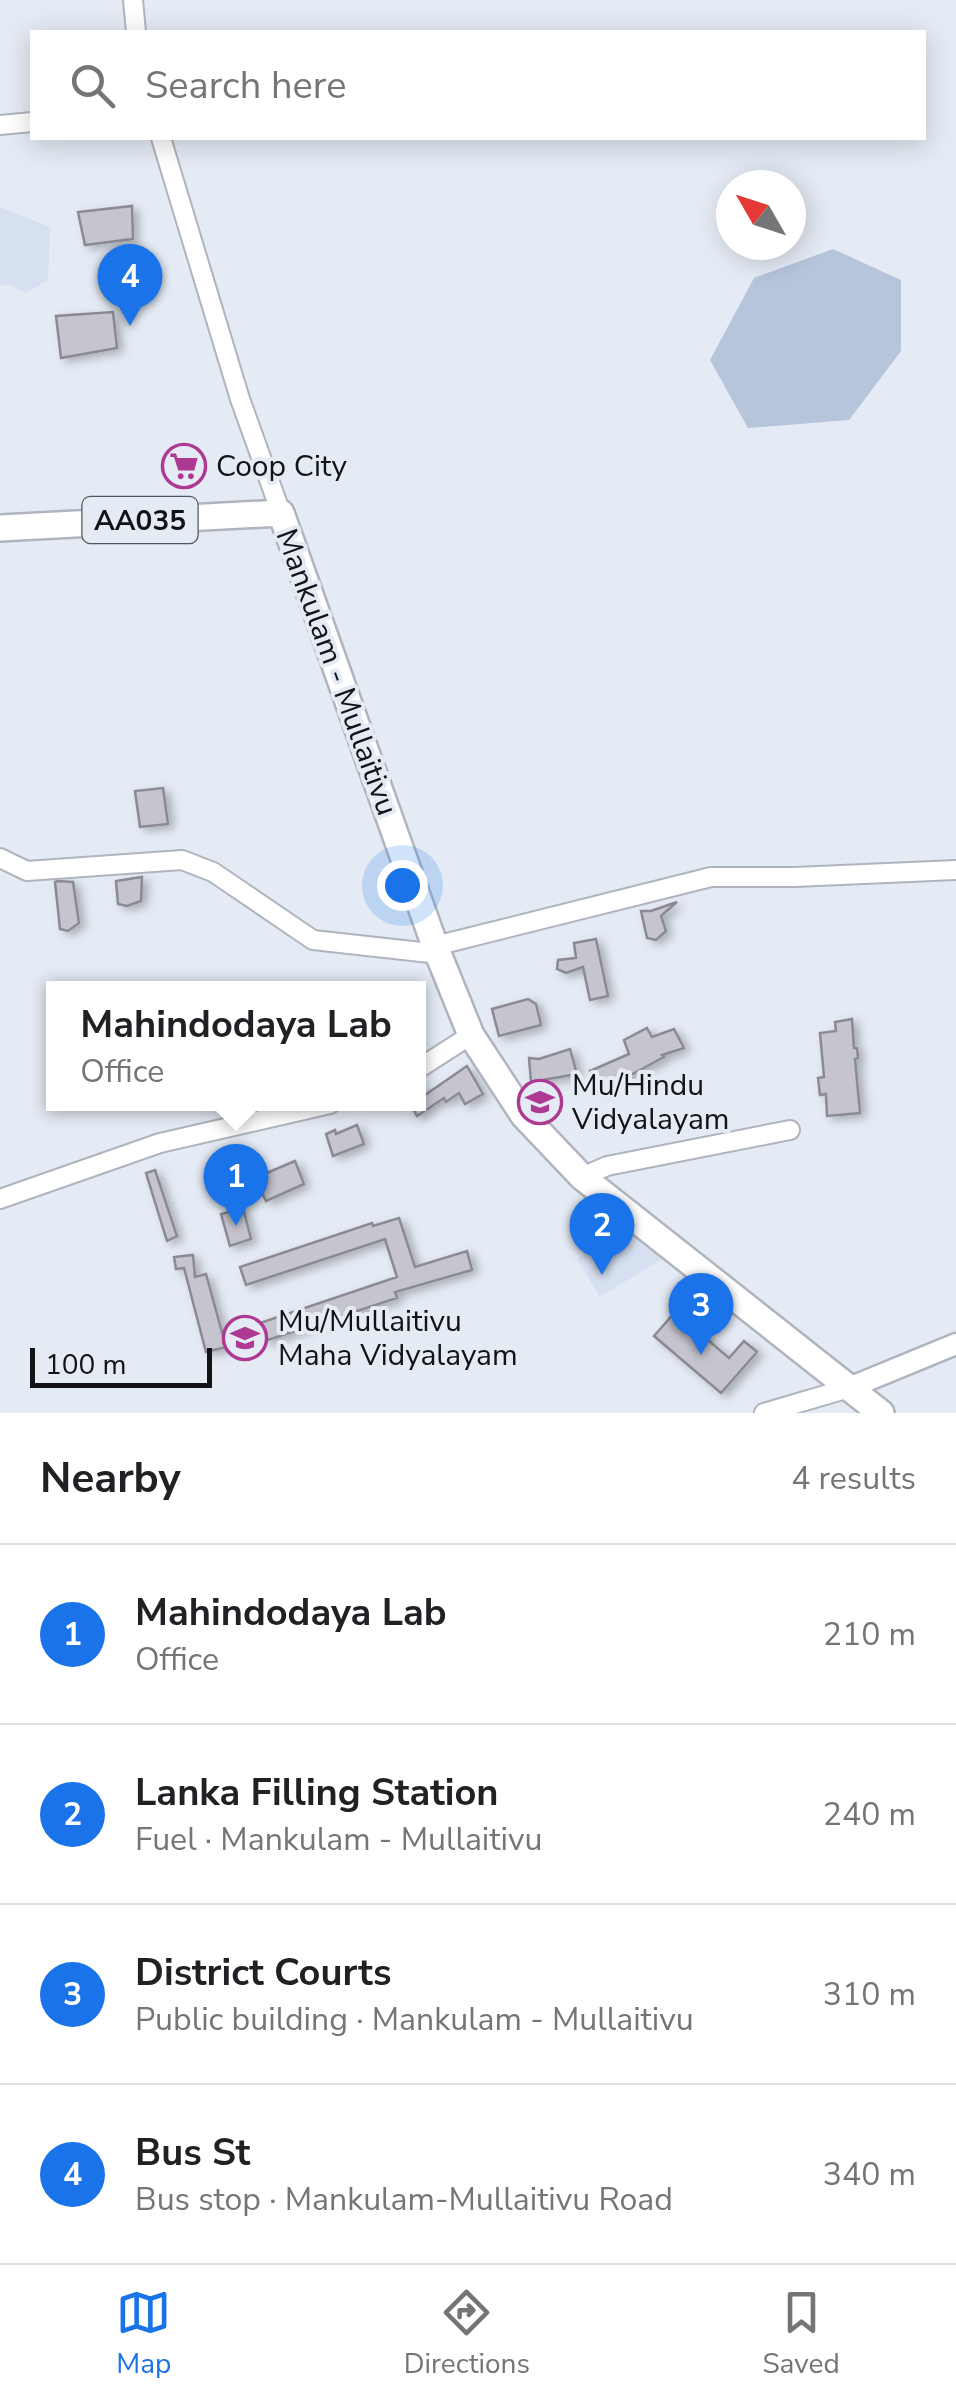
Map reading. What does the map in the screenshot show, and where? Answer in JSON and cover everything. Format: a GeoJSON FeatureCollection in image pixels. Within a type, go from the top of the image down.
{"type":"FeatureCollection","features":[{"type":"Feature","properties":{"kind":"highway","name":"AA035"},"geometry":{"type":"LineString","coordinates":[[0,528],[281,513]]}},
{"type":"Feature","properties":{"kind":"highway","name":"Mankulam - Mullaitivu"},"geometry":{"type":"LineString","coordinates":[[281,513],[471,1035],[524,1116],[582,1177],[881,1413]]}},
{"type":"Feature","properties":{"kind":"main road"},"geometry":{"type":"LineString","coordinates":[[849,1388],[956,1344]]}},
{"type":"Feature","properties":{"kind":"street"},"geometry":{"type":"LineString","coordinates":[[132,0],[136,30]]}},
{"type":"Feature","properties":{"kind":"street"},"geometry":{"type":"LineString","coordinates":[[0,125],[30,122]]}},
{"type":"Feature","properties":{"kind":"street"},"geometry":{"type":"LineString","coordinates":[[161,140],[240,400],[281,513]]}},
{"type":"Feature","properties":{"kind":"street"},"geometry":{"type":"LineString","coordinates":[[0,858],[27,872],[182,860],[214,872],[312,940],[437,950],[710,876],[795,878],[956,870]]}},
{"type":"Feature","properties":{"kind":"street"},"geometry":{"type":"LineString","coordinates":[[426,1064],[471,1035]]}},
{"type":"Feature","properties":{"kind":"street"},"geometry":{"type":"LineString","coordinates":[[0,1199],[160,1142],[299,1111]]}},
{"type":"Feature","properties":{"kind":"street"},"geometry":{"type":"LineString","coordinates":[[582,1177],[607,1166],[790,1130]]}},
{"type":"Feature","properties":{"kind":"street"},"geometry":{"type":"LineString","coordinates":[[764,1413],[849,1388]]}},
{"type":"Feature","properties":{"kind":"shaded area"},"geometry":{"type":"Polygon","coordinates":[[[0,207],[50,227],[48,280],[26,293],[6,284],[0,286],[0,207]]]}},
{"type":"Feature","properties":{"kind":"shaded area"},"geometry":{"type":"Polygon","coordinates":[[[833,249],[901,280],[901,351],[849,420],[748,428],[710,360],[754,278],[833,249]]]}},
{"type":"Feature","properties":{"kind":"shaded area"},"geometry":{"type":"Polygon","coordinates":[[[623,1230],[662,1259],[600,1297],[577,1259],[623,1230]]]}},
{"type":"Feature","properties":{"kind":"building"},"geometry":{"type":"Polygon","coordinates":[[[132,206],[133,239],[85,245],[78,212],[132,206]]]}},
{"type":"Feature","properties":{"kind":"building"},"geometry":{"type":"Polygon","coordinates":[[[113,312],[117,348],[61,358],[56,316],[113,312]]]}},
{"type":"Feature","properties":{"kind":"building"},"geometry":{"type":"Polygon","coordinates":[[[163,788],[168,824],[140,827],[135,791],[163,788]]]}},
{"type":"Feature","properties":{"kind":"building"},"geometry":{"type":"Polygon","coordinates":[[[142,877],[141,901],[127,906],[118,904],[116,881],[142,877]]]}},
{"type":"Feature","properties":{"kind":"building"},"geometry":{"type":"Polygon","coordinates":[[[57,881],[73,882],[79,923],[68,931],[60,929],[57,881]]]}},
{"type":"Feature","properties":{"kind":"building"},"geometry":{"type":"Polygon","coordinates":[[[677,902],[661,916],[666,931],[656,940],[647,938],[641,911],[677,902]]]}},
{"type":"Feature","properties":{"kind":"building"},"geometry":{"type":"Polygon","coordinates":[[[596,939],[608,996],[590,1000],[583,967],[566,973],[557,969],[558,960],[576,958],[574,943],[596,939]]]}},
{"type":"Feature","properties":{"kind":"building"},"geometry":{"type":"Polygon","coordinates":[[[528,999],[536,1004],[541,1025],[499,1036],[492,1009],[528,999]]]}},
{"type":"Feature","properties":{"kind":"building"},"geometry":{"type":"Polygon","coordinates":[[[852,1019],[860,1113],[827,1116],[826,1094],[820,1095],[818,1078],[824,1077],[820,1033],[836,1031],[835,1022],[852,1019]]]}},
{"type":"Feature","properties":{"kind":"building"},"geometry":{"type":"Polygon","coordinates":[[[647,1028],[652,1037],[674,1029],[684,1048],[662,1055],[603,1090],[590,1071],[629,1054],[624,1040],[647,1028]]]}},
{"type":"Feature","properties":{"kind":"building"},"geometry":{"type":"Polygon","coordinates":[[[570,1049],[577,1074],[531,1082],[529,1058],[539,1059],[570,1049]]]}},
{"type":"Feature","properties":{"kind":"building"},"geometry":{"type":"Polygon","coordinates":[[[467,1066],[483,1094],[465,1104],[459,1093],[426,1110],[426,1094],[467,1066]]]}},
{"type":"Feature","properties":{"kind":"building"},"geometry":{"type":"Polygon","coordinates":[[[357,1125],[364,1144],[333,1156],[326,1134],[357,1125]]]}},
{"type":"Feature","properties":{"kind":"building"},"geometry":{"type":"Polygon","coordinates":[[[295,1161],[304,1184],[266,1201],[255,1178],[295,1161]]]}},
{"type":"Feature","properties":{"kind":"building"},"geometry":{"type":"Polygon","coordinates":[[[155,1170],[177,1236],[167,1241],[146,1173],[155,1170]]]}},
{"type":"Feature","properties":{"kind":"building"},"geometry":{"type":"Polygon","coordinates":[[[243,1208],[251,1239],[230,1246],[221,1214],[243,1208]]]}},
{"type":"Feature","properties":{"kind":"building"},"geometry":{"type":"Polygon","coordinates":[[[399,1218],[415,1267],[467,1251],[472,1270],[395,1292],[397,1298],[265,1341],[260,1323],[397,1277],[385,1239],[246,1285],[240,1267],[372,1223],[373,1226],[399,1218]]]}},
{"type":"Feature","properties":{"kind":"building"},"geometry":{"type":"Polygon","coordinates":[[[193,1255],[195,1277],[206,1274],[226,1347],[206,1352],[184,1268],[176,1269],[174,1257],[193,1255]]]}},
{"type":"Feature","properties":{"kind":"building"},"geometry":{"type":"Polygon","coordinates":[[[675,1312],[729,1358],[744,1341],[757,1352],[721,1393],[654,1336],[675,1312]]]}},
{"type":"Feature","properties":{"kind":"place","name":"Bus St"},"geometry":{"type":"Point","coordinates":[130,326]}},
{"type":"Feature","properties":{"kind":"place","name":"Coop City"},"geometry":{"type":"Point","coordinates":[184,466]}},
{"type":"Feature","properties":{"kind":"place","name":"Mu/Hindu Vidyalayam"},"geometry":{"type":"Point","coordinates":[540,1102]}},
{"type":"Feature","properties":{"kind":"place","name":"Mahindodaya Lab"},"geometry":{"type":"Point","coordinates":[236,1226]}},
{"type":"Feature","properties":{"kind":"place","name":"Lanka Filling Station"},"geometry":{"type":"Point","coordinates":[602,1275]}},
{"type":"Feature","properties":{"kind":"place","name":"Mu/Mullaitivu Maha Vidyalayam"},"geometry":{"type":"Point","coordinates":[245,1338]}},
{"type":"Feature","properties":{"kind":"place","name":"District Courts"},"geometry":{"type":"Point","coordinates":[701,1355]}}]}
